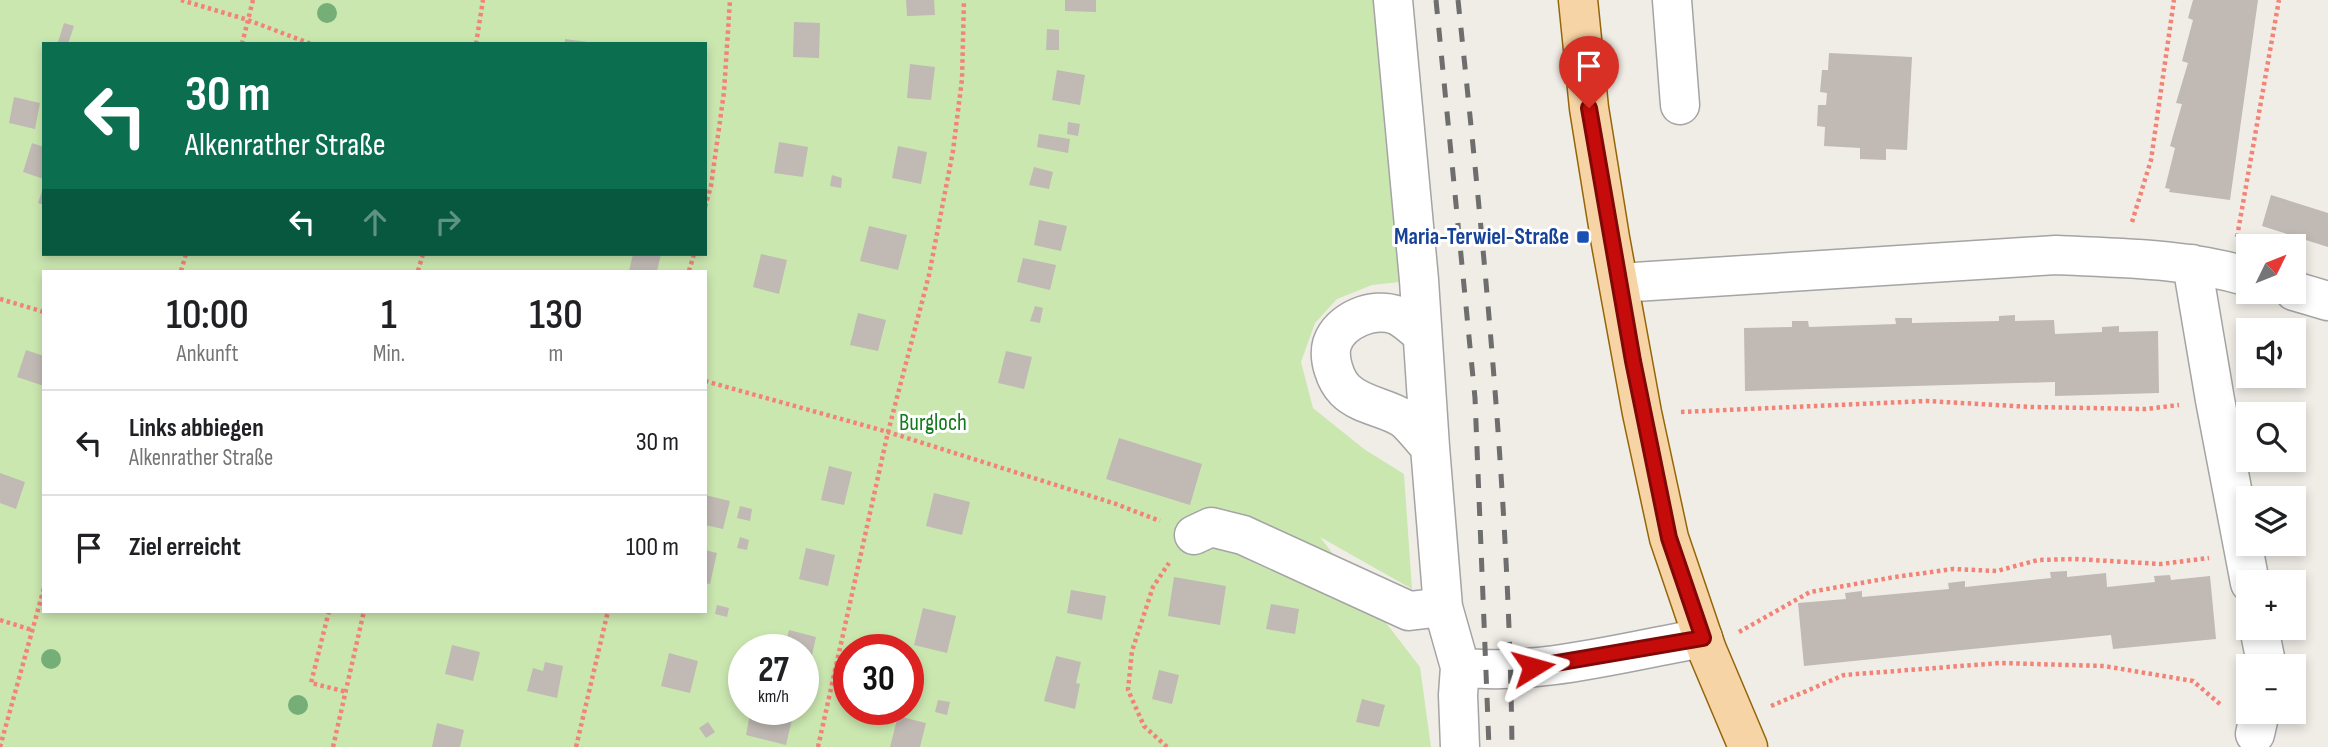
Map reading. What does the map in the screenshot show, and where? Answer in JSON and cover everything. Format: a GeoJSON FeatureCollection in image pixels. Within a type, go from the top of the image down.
{"type":"FeatureCollection","features":[{"type":"Feature","properties":{"kind":"main road"},"geometry":{"type":"LineString","coordinates":[[1578,0],[1589,108],[1642,413],[1669,538],[1705,644],[1742,734]]}},
{"type":"Feature","properties":{"kind":"street"},"geometry":{"type":"LineString","coordinates":[[1393,0],[1419,280],[1443,607],[1460,667],[1460,747]]}},
{"type":"Feature","properties":{"kind":"street"},"geometry":{"type":"LineString","coordinates":[[1672,0],[1680,105]]}},
{"type":"Feature","properties":{"kind":"street"},"geometry":{"type":"LineString","coordinates":[[1619,283],[2056,255],[2192,264],[2236,273]]}},
{"type":"Feature","properties":{"kind":"street"},"geometry":{"type":"LineString","coordinates":[[2192,264],[2247,568]]}},
{"type":"Feature","properties":{"kind":"street"},"geometry":{"type":"LineString","coordinates":[[2306,295],[2328,301]]}},
{"type":"Feature","properties":{"kind":"street"},"geometry":{"type":"LineString","coordinates":[[1422,334],[1397,316],[1379,312],[1360,316],[1344,328],[1332,345],[1332,368],[1345,390],[1372,406],[1404,419],[1430,447]]}},
{"type":"Feature","properties":{"kind":"street"},"geometry":{"type":"LineString","coordinates":[[1194,535],[1211,527],[1243,535],[1409,611],[1443,607]]}},
{"type":"Feature","properties":{"kind":"street"},"geometry":{"type":"LineString","coordinates":[[1460,667],[1487,671],[1555,665],[1705,644]]}},
{"type":"Feature","properties":{"kind":"path"},"geometry":{"type":"LineString","coordinates":[[181,0],[248,20],[306,42]]}},
{"type":"Feature","properties":{"kind":"path"},"geometry":{"type":"LineString","coordinates":[[242,42],[253,0]]}},
{"type":"Feature","properties":{"kind":"path"},"geometry":{"type":"LineString","coordinates":[[476,42],[483,0]]}},
{"type":"Feature","properties":{"kind":"path"},"geometry":{"type":"LineString","coordinates":[[707,199],[724,92],[730,0]]}},
{"type":"Feature","properties":{"kind":"path"},"geometry":{"type":"LineString","coordinates":[[818,747],[888,432],[929,275],[953,151],[962,79],[964,0]]}},
{"type":"Feature","properties":{"kind":"path"},"geometry":{"type":"LineString","coordinates":[[2125,258],[2128,236],[2151,160],[2174,0]]}},
{"type":"Feature","properties":{"kind":"path"},"geometry":{"type":"LineString","coordinates":[[2246,234],[2279,0]]}},
{"type":"Feature","properties":{"kind":"path"},"geometry":{"type":"LineString","coordinates":[[0,299],[42,311]]}},
{"type":"Feature","properties":{"kind":"path"},"geometry":{"type":"LineString","coordinates":[[707,382],[888,432],[1116,504],[1194,535],[1172,558],[1153,587],[1132,651],[1128,690],[1144,726],[1167,747]]}},
{"type":"Feature","properties":{"kind":"path"},"geometry":{"type":"LineString","coordinates":[[1642,413],[1927,401],[2031,407],[2146,409],[2215,400]]}},
{"type":"Feature","properties":{"kind":"path"},"geometry":{"type":"LineString","coordinates":[[1705,644],[1810,592],[1895,577],[1953,569],[1997,571],[2038,560],[2075,559],[2247,568]]}},
{"type":"Feature","properties":{"kind":"path"},"geometry":{"type":"LineString","coordinates":[[0,747],[42,594]]}},
{"type":"Feature","properties":{"kind":"path"},"geometry":{"type":"LineString","coordinates":[[328,613],[310,683],[347,692]]}},
{"type":"Feature","properties":{"kind":"path"},"geometry":{"type":"LineString","coordinates":[[333,747],[364,613]]}},
{"type":"Feature","properties":{"kind":"path"},"geometry":{"type":"LineString","coordinates":[[576,747],[608,613]]}},
{"type":"Feature","properties":{"kind":"path"},"geometry":{"type":"LineString","coordinates":[[0,620],[32,630]]}},
{"type":"Feature","properties":{"kind":"path"},"geometry":{"type":"LineString","coordinates":[[1742,734],[1844,674],[2013,663],[2104,666],[2193,681],[2236,709]]}},
{"type":"Feature","properties":{"kind":"green space","name":"Burgloch"},"geometry":{"type":"Polygon","coordinates":[[[0,0],[1378,0],[1409,281],[1372,285],[1337,299],[1315,323],[1301,362],[1313,408],[1364,449],[1404,474],[1412,589],[1320,537],[1420,667],[1431,747],[0,747],[0,0]]]}},
{"type":"Feature","properties":{"kind":"building"},"geometry":{"type":"Polygon","coordinates":[[[906,0],[934,0],[935,15],[907,16],[906,0]]]}},
{"type":"Feature","properties":{"kind":"building"},"geometry":{"type":"Polygon","coordinates":[[[1065,0],[1096,0],[1096,12],[1065,11],[1065,0]]]}},
{"type":"Feature","properties":{"kind":"building"},"geometry":{"type":"Polygon","coordinates":[[[2193,0],[2258,0],[2230,200],[2169,192],[2170,189],[2165,188],[2175,148],[2170,146],[2182,104],[2176,103],[2188,63],[2182,61],[2193,20],[2188,18],[2193,0]]]}},
{"type":"Feature","properties":{"kind":"building"},"geometry":{"type":"Polygon","coordinates":[[[794,22],[820,23],[819,58],[793,57],[794,22]]]}},
{"type":"Feature","properties":{"kind":"building"},"geometry":{"type":"Polygon","coordinates":[[[64,23],[74,26],[69,42],[58,42],[64,23]]]}},
{"type":"Feature","properties":{"kind":"building"},"geometry":{"type":"Polygon","coordinates":[[[1047,29],[1059,30],[1059,50],[1046,50],[1047,29]]]}},
{"type":"Feature","properties":{"kind":"building"},"geometry":{"type":"Polygon","coordinates":[[[565,39],[588,42],[565,42],[565,39]]]}},
{"type":"Feature","properties":{"kind":"building"},"geometry":{"type":"Polygon","coordinates":[[[1829,53],[1912,57],[1907,150],[1886,149],[1886,160],[1860,159],[1860,148],[1824,146],[1825,127],[1817,126],[1818,105],[1826,105],[1827,93],[1820,92],[1822,70],[1828,70],[1829,53]]]}},
{"type":"Feature","properties":{"kind":"building"},"geometry":{"type":"Polygon","coordinates":[[[910,64],[935,67],[931,100],[907,98],[910,64]]]}},
{"type":"Feature","properties":{"kind":"building"},"geometry":{"type":"Polygon","coordinates":[[[1057,70],[1085,75],[1080,105],[1052,100],[1057,70]]]}},
{"type":"Feature","properties":{"kind":"building"},"geometry":{"type":"Polygon","coordinates":[[[14,97],[40,103],[35,129],[9,123],[14,97]]]}},
{"type":"Feature","properties":{"kind":"building"},"geometry":{"type":"Polygon","coordinates":[[[1068,122],[1080,124],[1078,136],[1067,134],[1068,122]]]}},
{"type":"Feature","properties":{"kind":"building"},"geometry":{"type":"Polygon","coordinates":[[[1039,134],[1070,139],[1068,153],[1037,147],[1039,134]]]}},
{"type":"Feature","properties":{"kind":"building"},"geometry":{"type":"Polygon","coordinates":[[[779,142],[808,147],[803,177],[774,173],[779,142]]]}},
{"type":"Feature","properties":{"kind":"building"},"geometry":{"type":"Polygon","coordinates":[[[32,143],[42,146],[42,178],[23,172],[32,143]]]}},
{"type":"Feature","properties":{"kind":"building"},"geometry":{"type":"Polygon","coordinates":[[[898,146],[927,152],[921,184],[892,178],[898,146]]]}},
{"type":"Feature","properties":{"kind":"building"},"geometry":{"type":"Polygon","coordinates":[[[1034,167],[1053,172],[1049,189],[1029,185],[1034,167]]]}},
{"type":"Feature","properties":{"kind":"building"},"geometry":{"type":"Polygon","coordinates":[[[832,175],[842,178],[841,188],[830,186],[832,175]]]}},
{"type":"Feature","properties":{"kind":"building"},"geometry":{"type":"Polygon","coordinates":[[[2271,195],[2328,213],[2328,247],[2306,240],[2306,234],[2287,234],[2262,226],[2271,195]]]}},
{"type":"Feature","properties":{"kind":"building"},"geometry":{"type":"Polygon","coordinates":[[[1039,220],[1067,226],[1061,251],[1034,245],[1039,220]]]}},
{"type":"Feature","properties":{"kind":"building"},"geometry":{"type":"Polygon","coordinates":[[[869,226],[907,235],[898,270],[860,261],[869,226]]]}},
{"type":"Feature","properties":{"kind":"building"},"geometry":{"type":"Polygon","coordinates":[[[761,254],[787,260],[779,294],[753,287],[761,254]]]}},
{"type":"Feature","properties":{"kind":"building"},"geometry":{"type":"Polygon","coordinates":[[[633,256],[661,256],[657,270],[629,270],[633,256]]]}},
{"type":"Feature","properties":{"kind":"building"},"geometry":{"type":"Polygon","coordinates":[[[1023,258],[1056,265],[1050,290],[1017,282],[1023,258]]]}},
{"type":"Feature","properties":{"kind":"building"},"geometry":{"type":"Polygon","coordinates":[[[1035,306],[1043,308],[1040,323],[1030,321],[1035,306]]]}},
{"type":"Feature","properties":{"kind":"building"},"geometry":{"type":"Polygon","coordinates":[[[858,313],[886,320],[878,351],[850,345],[858,313]]]}},
{"type":"Feature","properties":{"kind":"building"},"geometry":{"type":"Polygon","coordinates":[[[2015,315],[2015,321],[2054,320],[2055,334],[2102,332],[2102,327],[2119,326],[2119,332],[2158,331],[2159,393],[2055,396],[2055,382],[1745,391],[1744,328],[1792,327],[1792,321],[1808,321],[1809,327],[1896,324],[1895,318],[1912,318],[1912,323],[1999,321],[1999,316],[2015,315]]]}},
{"type":"Feature","properties":{"kind":"building"},"geometry":{"type":"Polygon","coordinates":[[[26,350],[42,355],[42,385],[17,377],[26,350]]]}},
{"type":"Feature","properties":{"kind":"building"},"geometry":{"type":"Polygon","coordinates":[[[1006,351],[1032,357],[1024,389],[998,383],[1006,351]]]}},
{"type":"Feature","properties":{"kind":"building"},"geometry":{"type":"Polygon","coordinates":[[[1119,438],[1202,464],[1190,505],[1106,479],[1119,438]]]}},
{"type":"Feature","properties":{"kind":"building"},"geometry":{"type":"Polygon","coordinates":[[[829,466],[852,472],[844,505],[821,500],[829,466]]]}},
{"type":"Feature","properties":{"kind":"building"},"geometry":{"type":"Polygon","coordinates":[[[0,473],[25,482],[16,509],[0,503],[0,473]]]}},
{"type":"Feature","properties":{"kind":"building"},"geometry":{"type":"Polygon","coordinates":[[[934,493],[970,502],[962,535],[926,526],[934,493]]]}},
{"type":"Feature","properties":{"kind":"building"},"geometry":{"type":"Polygon","coordinates":[[[707,495],[730,501],[723,529],[707,525],[707,495]]]}},
{"type":"Feature","properties":{"kind":"building"},"geometry":{"type":"Polygon","coordinates":[[[740,506],[752,509],[750,521],[737,518],[740,506]]]}},
{"type":"Feature","properties":{"kind":"building"},"geometry":{"type":"Polygon","coordinates":[[[740,537],[749,540],[747,550],[737,548],[740,537]]]}},
{"type":"Feature","properties":{"kind":"building"},"geometry":{"type":"Polygon","coordinates":[[[806,548],[835,555],[828,586],[799,579],[806,548]]]}},
{"type":"Feature","properties":{"kind":"building"},"geometry":{"type":"Polygon","coordinates":[[[707,550],[717,553],[710,584],[707,583],[707,550]]]}},
{"type":"Feature","properties":{"kind":"building"},"geometry":{"type":"Polygon","coordinates":[[[2067,571],[2067,577],[2106,573],[2107,587],[2155,582],[2154,576],[2170,575],[2171,580],[2210,576],[2216,639],[2113,649],[2111,635],[1804,666],[1798,603],[1846,599],[1845,593],[1862,591],[1862,597],[1949,589],[1948,583],[1965,581],[1965,587],[2051,578],[2050,572],[2067,571]]]}},
{"type":"Feature","properties":{"kind":"building"},"geometry":{"type":"Polygon","coordinates":[[[1174,577],[1226,586],[1220,625],[1168,616],[1174,577]]]}},
{"type":"Feature","properties":{"kind":"building"},"geometry":{"type":"Polygon","coordinates":[[[1071,590],[1106,596],[1102,620],[1067,613],[1071,590]]]}},
{"type":"Feature","properties":{"kind":"building"},"geometry":{"type":"Polygon","coordinates":[[[1271,604],[1299,609],[1295,634],[1266,629],[1271,604]]]}},
{"type":"Feature","properties":{"kind":"building"},"geometry":{"type":"Polygon","coordinates":[[[717,605],[729,608],[727,617],[715,614],[717,605]]]}},
{"type":"Feature","properties":{"kind":"building"},"geometry":{"type":"Polygon","coordinates":[[[923,608],[956,616],[947,653],[924,647],[924,634],[917,634],[923,608]]]}},
{"type":"Feature","properties":{"kind":"building"},"geometry":{"type":"Polygon","coordinates":[[[789,630],[804,634],[788,634],[789,630]]]}},
{"type":"Feature","properties":{"kind":"building"},"geometry":{"type":"Polygon","coordinates":[[[452,645],[480,652],[473,681],[445,674],[452,645]]]}},
{"type":"Feature","properties":{"kind":"building"},"geometry":{"type":"Polygon","coordinates":[[[669,653],[698,661],[690,693],[661,686],[669,653]]]}},
{"type":"Feature","properties":{"kind":"building"},"geometry":{"type":"Polygon","coordinates":[[[1056,656],[1081,662],[1076,683],[1080,684],[1075,709],[1044,701],[1056,656]]]}},
{"type":"Feature","properties":{"kind":"building"},"geometry":{"type":"Polygon","coordinates":[[[545,662],[563,666],[557,698],[527,691],[533,668],[543,671],[545,662]]]}},
{"type":"Feature","properties":{"kind":"building"},"geometry":{"type":"Polygon","coordinates":[[[1159,670],[1179,675],[1172,704],[1152,699],[1159,670]]]}},
{"type":"Feature","properties":{"kind":"building"},"geometry":{"type":"Polygon","coordinates":[[[1362,699],[1385,705],[1379,727],[1356,722],[1362,699]]]}},
{"type":"Feature","properties":{"kind":"building"},"geometry":{"type":"Polygon","coordinates":[[[938,700],[950,702],[947,715],[935,712],[938,700]]]}},
{"type":"Feature","properties":{"kind":"building"},"geometry":{"type":"Polygon","coordinates":[[[708,722],[715,732],[706,738],[699,728],[708,722]]]}},
{"type":"Feature","properties":{"kind":"building"},"geometry":{"type":"Polygon","coordinates":[[[437,723],[464,730],[460,747],[432,747],[437,723]]]}},
{"type":"Feature","properties":{"kind":"building"},"geometry":{"type":"Polygon","coordinates":[[[926,723],[920,747],[890,747],[896,725],[926,723]]]}},
{"type":"Feature","properties":{"kind":"building"},"geometry":{"type":"Polygon","coordinates":[[[748,725],[791,725],[786,745],[746,735],[748,725]]]}},
{"type":"Feature","properties":{"kind":"railway"},"geometry":{"type":"LineString","coordinates":[[1436,0],[1475,398],[1489,747]]}},
{"type":"Feature","properties":{"kind":"railway"},"geometry":{"type":"LineString","coordinates":[[1458,0],[1494,373],[1506,560],[1512,747]]}},
{"type":"Feature","properties":{"kind":"place","name":"Maria-Terwiel-Straße"},"geometry":{"type":"Point","coordinates":[1583,237]}},
{"type":"Feature","properties":{"kind":"route"},"geometry":{"type":"LineString","coordinates":[[1533,667],[1703,638],[1669,538],[1642,413],[1589,108]]}}]}
